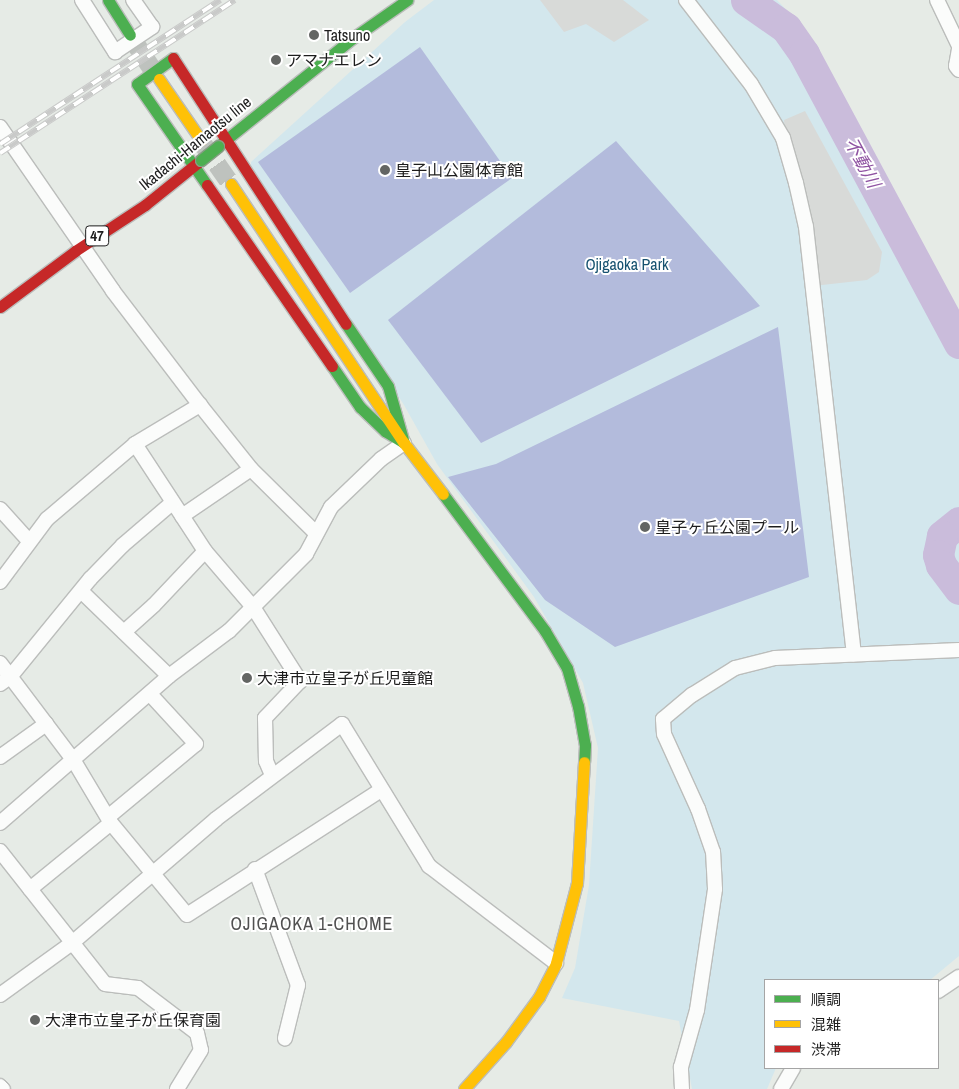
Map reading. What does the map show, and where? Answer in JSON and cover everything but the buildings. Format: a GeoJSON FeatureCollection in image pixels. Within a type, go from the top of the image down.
{"type":"FeatureCollection","features":[{"type":"Feature","properties":{"kind":"street"},"geometry":{"type":"LineString","coordinates":[[82,0],[115,52],[152,28],[133,0]]}},
{"type":"Feature","properties":{"kind":"street"},"geometry":{"type":"LineString","coordinates":[[108,0],[130,35]]}},
{"type":"Feature","properties":{"kind":"street","name":"Ikadachi-Hamaotsu line"},"geometry":{"type":"LineString","coordinates":[[0,307],[82,246],[145,205],[354,38],[407,0]]}},
{"type":"Feature","properties":{"kind":"street"},"geometry":{"type":"LineString","coordinates":[[686,0],[751,84],[783,138],[796,183],[806,226],[854,654]]}},
{"type":"Feature","properties":{"kind":"street"},"geometry":{"type":"LineString","coordinates":[[937,0],[959,47],[956,66],[959,70]]}},
{"type":"Feature","properties":{"kind":"street"},"geometry":{"type":"LineString","coordinates":[[173,58],[222,142],[246,174],[388,386],[404,443],[385,431],[360,407],[197,163],[136,84],[173,58]]}},
{"type":"Feature","properties":{"kind":"street"},"geometry":{"type":"LineString","coordinates":[[159,79],[201,140]]}},
{"type":"Feature","properties":{"kind":"street"},"geometry":{"type":"LineString","coordinates":[[0,127],[82,246],[200,405],[250,468],[316,533]]}},
{"type":"Feature","properties":{"kind":"street"},"geometry":{"type":"LineString","coordinates":[[231,184],[404,443],[545,631],[567,668],[576,698],[585,745],[577,883],[556,963],[539,997],[506,1042],[464,1089]]}},
{"type":"Feature","properties":{"kind":"street"},"geometry":{"type":"LineString","coordinates":[[0,582],[47,518],[135,444],[200,405]]}},
{"type":"Feature","properties":{"kind":"street"},"geometry":{"type":"LineString","coordinates":[[0,823],[74,762],[169,676],[229,631],[306,554],[331,507],[381,460],[404,443]]}},
{"type":"Feature","properties":{"kind":"street"},"geometry":{"type":"LineString","coordinates":[[135,444],[166,488],[172,503],[205,550],[253,607],[300,681],[265,718],[266,762],[272,776]]}},
{"type":"Feature","properties":{"kind":"street"},"geometry":{"type":"LineString","coordinates":[[182,516],[250,468]]}},
{"type":"Feature","properties":{"kind":"street"},"geometry":{"type":"LineString","coordinates":[[5,681],[81,591],[123,545],[172,503]]}},
{"type":"Feature","properties":{"kind":"street"},"geometry":{"type":"LineString","coordinates":[[0,509],[29,541]]}},
{"type":"Feature","properties":{"kind":"street"},"geometry":{"type":"LineString","coordinates":[[124,632],[154,605],[205,550]]}},
{"type":"Feature","properties":{"kind":"street"},"geometry":{"type":"LineString","coordinates":[[81,591],[169,676]]}},
{"type":"Feature","properties":{"kind":"street"},"geometry":{"type":"LineString","coordinates":[[682,1089],[681,1067],[697,1010],[715,889],[713,852],[698,808],[664,734],[663,719],[692,695],[735,668],[775,658],[959,650]]}},
{"type":"Feature","properties":{"kind":"street"},"geometry":{"type":"LineString","coordinates":[[0,663],[5,681],[46,724],[74,762],[109,820],[187,915],[381,790]]}},
{"type":"Feature","properties":{"kind":"street"},"geometry":{"type":"LineString","coordinates":[[30,889],[196,744],[150,694]]}},
{"type":"Feature","properties":{"kind":"street"},"geometry":{"type":"LineString","coordinates":[[0,757],[46,724]]}},
{"type":"Feature","properties":{"kind":"street"},"geometry":{"type":"LineString","coordinates":[[0,995],[72,943],[272,776],[342,724],[381,790],[430,866],[556,963]]}},
{"type":"Feature","properties":{"kind":"street"},"geometry":{"type":"LineString","coordinates":[[0,851],[105,984],[138,988],[198,1032],[201,1050],[177,1089]]}},
{"type":"Feature","properties":{"kind":"street"},"geometry":{"type":"LineString","coordinates":[[255,870],[298,985],[285,1038]]}},
{"type":"Feature","properties":{"kind":"street"},"geometry":{"type":"LineString","coordinates":[[939,991],[959,977]]}},
{"type":"Feature","properties":{"kind":"street"},"geometry":{"type":"LineString","coordinates":[[781,1089],[792,1069]]}},
{"type":"Feature","properties":{"kind":"street"},"geometry":{"type":"LineString","coordinates":[[0,1086],[3,1089]]}},
{"type":"Feature","properties":{"kind":"green space","name":"Ojigaoka Park"},"geometry":{"type":"Polygon","coordinates":[[[434,0],[777,0],[795,19],[959,332],[959,956],[931,979],[764,979],[764,1069],[776,1069],[767,1089],[692,1089],[679,1021],[562,998],[575,968],[589,885],[598,748],[583,683],[534,597],[437,464],[404,405],[251,171],[251,162],[405,22],[434,0]]]}},
{"type":"Feature","properties":{"kind":"green space","name":"皇子山公園体育館"},"geometry":{"type":"Polygon","coordinates":[[[420,47],[512,178],[350,293],[258,162],[420,47]]]}},
{"type":"Feature","properties":{"kind":"green space"},"geometry":{"type":"Polygon","coordinates":[[[616,141],[760,306],[481,443],[388,320],[616,141]]]}},
{"type":"Feature","properties":{"kind":"green space","name":"皇子ヶ丘公園プール"},"geometry":{"type":"Polygon","coordinates":[[[778,327],[809,577],[615,647],[545,600],[448,477],[496,464],[778,327]]]}},
{"type":"Feature","properties":{"kind":"shaded area"},"geometry":{"type":"Polygon","coordinates":[[[540,0],[623,0],[649,20],[614,42],[586,24],[564,32],[540,0]]]}},
{"type":"Feature","properties":{"kind":"shaded area"},"geometry":{"type":"Polygon","coordinates":[[[805,111],[882,252],[879,272],[867,280],[813,286],[787,153],[784,120],[805,111]]]}},
{"type":"Feature","properties":{"kind":"waterway","name":"不動川"},"geometry":{"type":"LineString","coordinates":[[746,0],[786,28],[804,54],[959,343]]}},
{"type":"Feature","properties":{"kind":"waterway","name":"不動川"},"geometry":{"type":"LineString","coordinates":[[959,522],[942,536],[938,555],[941,565],[959,589]]}},
{"type":"Feature","properties":{"kind":"tunnel"},"geometry":{"type":"LineString","coordinates":[[130,35],[159,79]]}},
{"type":"Feature","properties":{"kind":"tunnel"},"geometry":{"type":"LineString","coordinates":[[201,141],[231,184]]}},
{"type":"Feature","properties":{"kind":"railway"},"geometry":{"type":"LineString","coordinates":[[0,144],[220,0]]}},
{"type":"Feature","properties":{"kind":"railway"},"geometry":{"type":"LineString","coordinates":[[0,153],[235,0]]}},
{"type":"Feature","properties":{"kind":"traffic: fast"},"geometry":{"type":"LineString","coordinates":[[108,0],[130,35]]}},
{"type":"Feature","properties":{"kind":"traffic: fast"},"geometry":{"type":"LineString","coordinates":[[218,146],[354,37],[407,0]]}},
{"type":"Feature","properties":{"kind":"traffic: fast"},"geometry":{"type":"LineString","coordinates":[[173,58],[137,84],[207,185]]}},
{"type":"Feature","properties":{"kind":"traffic: fast"},"geometry":{"type":"LineString","coordinates":[[201,160],[218,146]]}},
{"type":"Feature","properties":{"kind":"traffic: fast"},"geometry":{"type":"LineString","coordinates":[[332,366],[360,407],[385,431],[404,443],[388,386],[346,324]]}},
{"type":"Feature","properties":{"kind":"traffic: fast"},"geometry":{"type":"LineString","coordinates":[[443,494],[545,631],[567,668],[578,706],[585,745],[584,762]]}},
{"type":"Feature","properties":{"kind":"traffic: slow"},"geometry":{"type":"LineString","coordinates":[[159,79],[201,140]]}},
{"type":"Feature","properties":{"kind":"traffic: slow"},"geometry":{"type":"LineString","coordinates":[[231,184],[404,443],[443,494]]}},
{"type":"Feature","properties":{"kind":"traffic: slow"},"geometry":{"type":"LineString","coordinates":[[464,1089],[506,1042],[539,997],[556,963],[577,883],[584,762]]}},
{"type":"Feature","properties":{"kind":"traffic: jam"},"geometry":{"type":"LineString","coordinates":[[173,58],[346,324]]}},
{"type":"Feature","properties":{"kind":"traffic: jam"},"geometry":{"type":"LineString","coordinates":[[0,307],[75,251],[145,205],[201,160]]}},
{"type":"Feature","properties":{"kind":"traffic: jam"},"geometry":{"type":"LineString","coordinates":[[207,185],[332,366]]}},
{"type":"Feature","properties":{"kind":"place","name":"Tatsuno"},"geometry":{"type":"Point","coordinates":[314,35]}},
{"type":"Feature","properties":{"kind":"place","name":"アマナエレン"},"geometry":{"type":"Point","coordinates":[276,60]}},
{"type":"Feature","properties":{"kind":"place","name":"皇子山公園体育館"},"geometry":{"type":"Point","coordinates":[385,170]}},
{"type":"Feature","properties":{"kind":"place","name":"皇子ヶ丘公園プール"},"geometry":{"type":"Point","coordinates":[645,527]}},
{"type":"Feature","properties":{"kind":"place","name":"大津市立皇子が丘児童館"},"geometry":{"type":"Point","coordinates":[247,678]}},
{"type":"Feature","properties":{"kind":"place","name":"大津市立皇子が丘保育園"},"geometry":{"type":"Point","coordinates":[35,1020]}},
{"type":"Feature","properties":{"kind":"district","name":"OJIGAOKA 1-CHOME"},"geometry":{"type":"Point","coordinates":[312,924]}}]}
